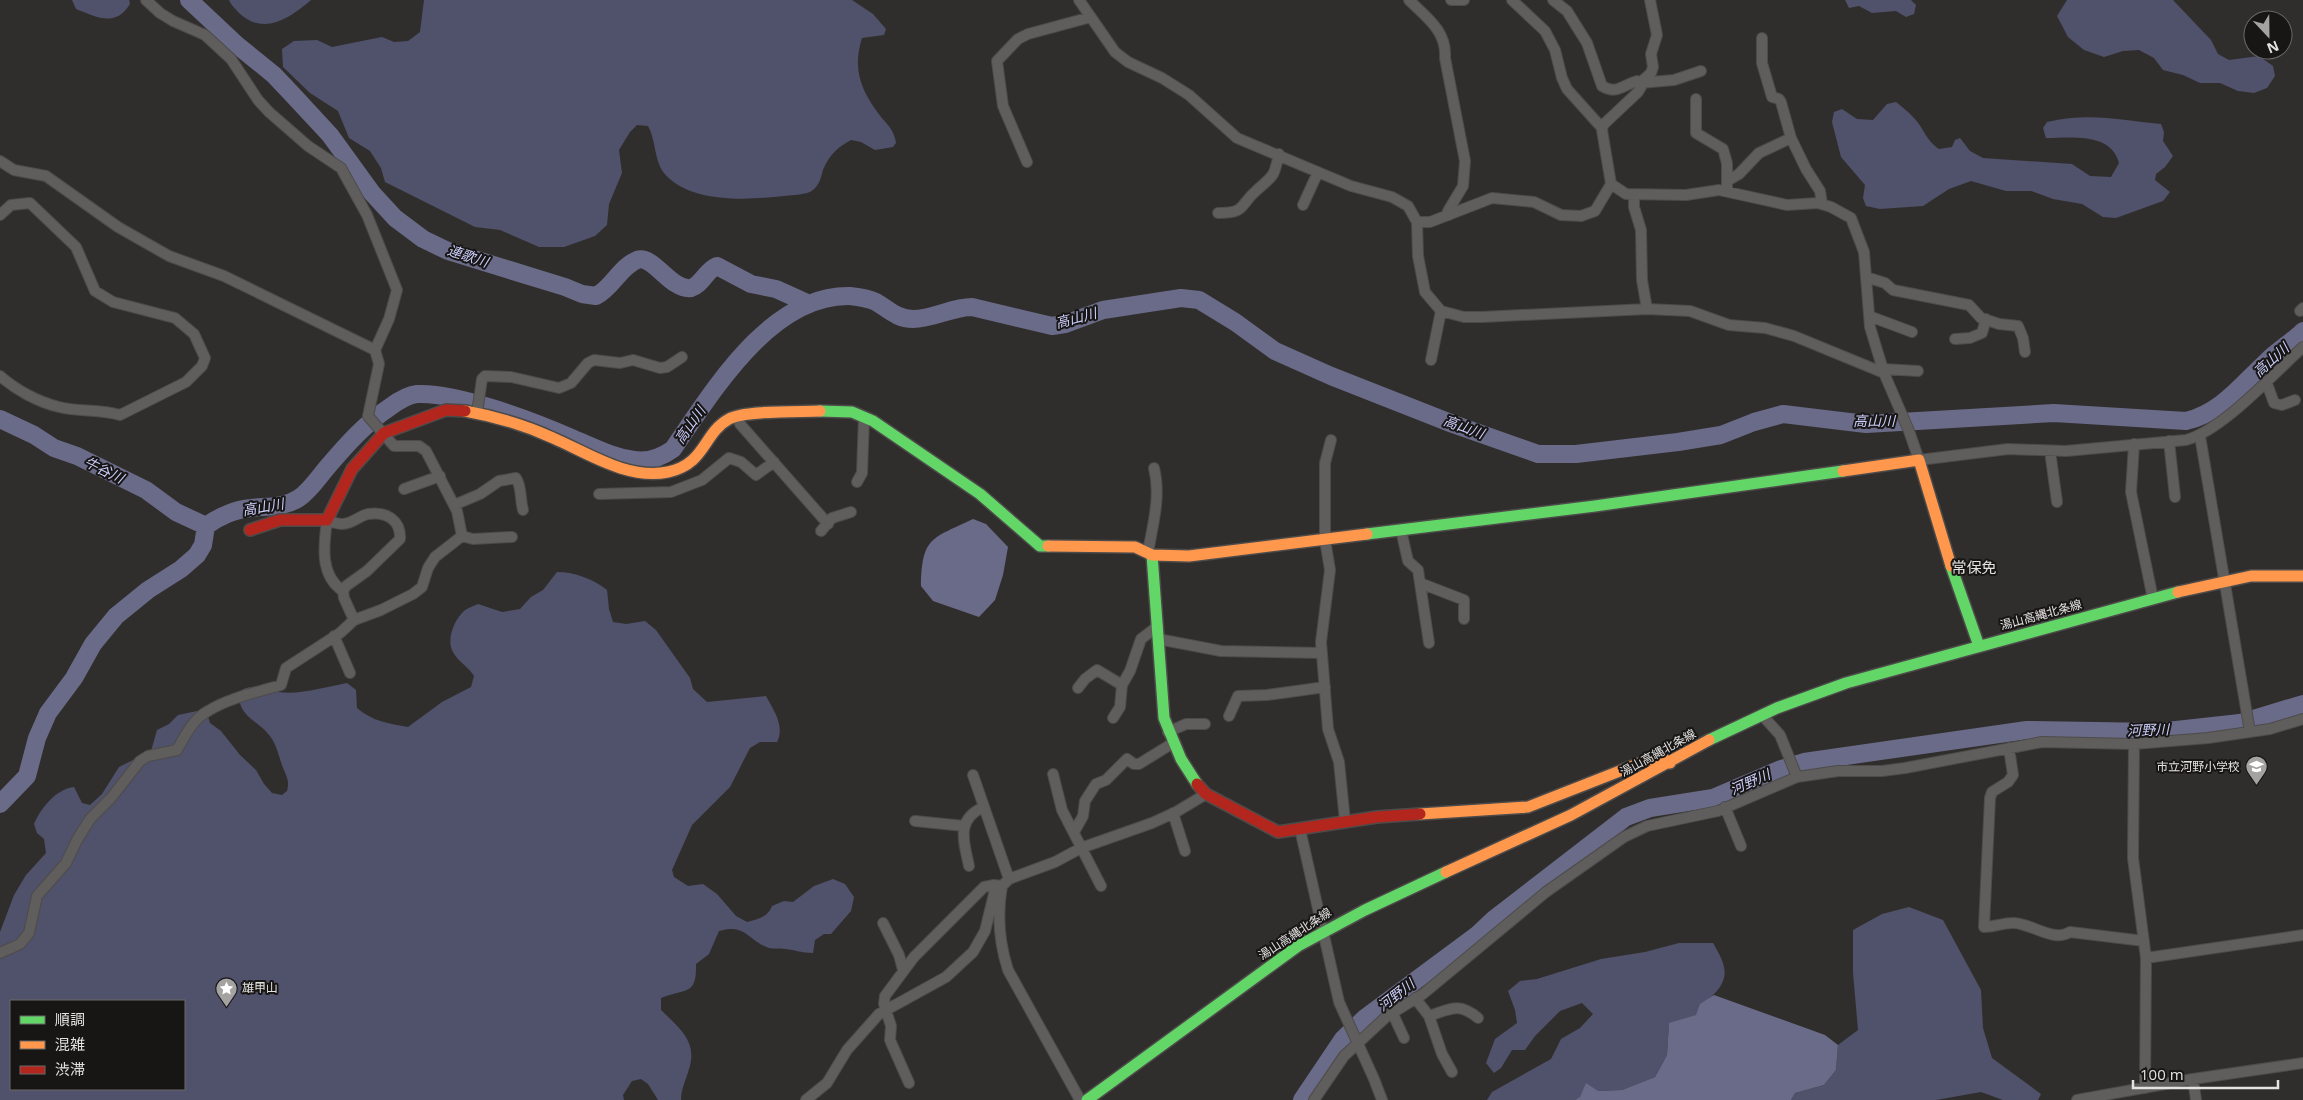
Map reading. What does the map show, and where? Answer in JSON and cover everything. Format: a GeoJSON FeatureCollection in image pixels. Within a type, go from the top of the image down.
{"type":"FeatureCollection","features":[{"type":"Feature","properties":{"kind":"street"},"geometry":{"type":"LineString","coordinates":[[146,0],[160,13],[205,35],[231,59],[258,100],[269,112],[308,146],[341,168],[367,215],[397,290],[389,319],[375,350],[378,364],[368,416],[394,446],[419,446],[426,451],[457,511],[462,536]]}},
{"type":"Feature","properties":{"kind":"street"},"geometry":{"type":"LineString","coordinates":[[1079,0],[1115,52],[1189,95],[1237,138],[1352,186],[1392,196],[1408,206],[1417,222],[1418,253],[1425,292],[1441,311],[1464,317],[1647,308],[1690,311],[1730,325],[1781,332],[1817,344],[1884,371],[1918,371]]}},
{"type":"Feature","properties":{"kind":"street"},"geometry":{"type":"LineString","coordinates":[[1409,0],[1440,31],[1446,44],[1444,58],[1465,161],[1463,186],[1448,211],[1449,215]]}},
{"type":"Feature","properties":{"kind":"street"},"geometry":{"type":"LineString","coordinates":[[1451,0],[1464,0]]}},
{"type":"Feature","properties":{"kind":"street"},"geometry":{"type":"LineString","coordinates":[[1417,222],[1430,222],[1492,198],[1534,202],[1561,215],[1581,216],[1595,210],[1611,184],[1602,128],[1566,89],[1552,41],[1545,31],[1512,0]]}},
{"type":"Feature","properties":{"kind":"street"},"geometry":{"type":"LineString","coordinates":[[1553,0],[1567,11],[1587,42],[1602,86],[1609,90],[1616,90],[1631,82],[1674,80],[1701,72]]}},
{"type":"Feature","properties":{"kind":"street"},"geometry":{"type":"LineString","coordinates":[[1602,128],[1607,120],[1638,92],[1641,87],[1640,83],[1651,72],[1652,46],[1657,35],[1650,0]]}},
{"type":"Feature","properties":{"kind":"street"},"geometry":{"type":"LineString","coordinates":[[1027,162],[1003,106],[997,61],[1014,42],[1028,34],[1091,17]]}},
{"type":"Feature","properties":{"kind":"street"},"geometry":{"type":"LineString","coordinates":[[1762,38],[1762,63],[1772,97],[1779,99],[1781,102],[1791,138],[1806,169],[1820,191],[1822,204]]}},
{"type":"Feature","properties":{"kind":"street"},"geometry":{"type":"LineString","coordinates":[[1696,99],[1696,133],[1722,149],[1727,163],[1727,186]]}},
{"type":"Feature","properties":{"kind":"street"},"geometry":{"type":"LineString","coordinates":[[1611,184],[1620,191],[1634,195],[1686,195],[1719,190],[1727,186],[1758,153],[1791,138]]}},
{"type":"Feature","properties":{"kind":"street"},"geometry":{"type":"LineString","coordinates":[[1218,212],[1233,213],[1248,202],[1257,190],[1271,180],[1279,154]]}},
{"type":"Feature","properties":{"kind":"street"},"geometry":{"type":"LineString","coordinates":[[0,161],[14,170],[46,176],[118,227],[168,256],[224,276],[375,350]]}},
{"type":"Feature","properties":{"kind":"street"},"geometry":{"type":"LineString","coordinates":[[1303,204],[1318,172]]}},
{"type":"Feature","properties":{"kind":"street"},"geometry":{"type":"LineString","coordinates":[[1727,186],[1753,199],[1787,205],[1822,204],[1851,218],[1864,252],[1870,327],[1884,371],[1919,460],[1948,557],[1979,646]]}},
{"type":"Feature","properties":{"kind":"street"},"geometry":{"type":"LineString","coordinates":[[1634,195],[1634,207],[1641,230],[1641,272],[1647,308]]}},
{"type":"Feature","properties":{"kind":"street"},"geometry":{"type":"LineString","coordinates":[[0,215],[11,206],[30,203],[76,247],[94,291],[113,302],[175,318],[194,334],[205,358],[202,366],[186,382],[120,415],[107,411],[59,407],[30,396],[0,376]]}},
{"type":"Feature","properties":{"kind":"street"},"geometry":{"type":"LineString","coordinates":[[1866,277],[1885,284],[1893,290],[1969,305],[1981,318],[1999,324],[2018,326],[2024,338],[2025,352]]}},
{"type":"Feature","properties":{"kind":"street"},"geometry":{"type":"LineString","coordinates":[[1431,360],[1441,311]]}},
{"type":"Feature","properties":{"kind":"street"},"geometry":{"type":"LineString","coordinates":[[1869,316],[1912,332]]}},
{"type":"Feature","properties":{"kind":"street"},"geometry":{"type":"LineString","coordinates":[[1955,339],[1977,336],[1982,333],[1986,320]]}},
{"type":"Feature","properties":{"kind":"street"},"geometry":{"type":"LineString","coordinates":[[343,590],[336,586],[325,562],[323,552],[327,520],[352,469],[384,433],[446,410],[478,407],[551,437],[600,462],[644,472],[667,472],[682,467],[696,459],[719,427],[730,418],[834,410],[852,412],[873,421],[980,494],[1040,546],[1135,546],[1150,554],[1189,556],[1594,506],[2008,449],[2066,451],[2200,436],[2225,419],[2300,350],[2303,362]]}},
{"type":"Feature","properties":{"kind":"street"},"geometry":{"type":"LineString","coordinates":[[478,407],[482,379],[489,375],[511,377],[560,388],[571,383],[588,363],[594,360],[620,363],[633,360],[660,368],[667,367],[682,356]]}},
{"type":"Feature","properties":{"kind":"street"},"geometry":{"type":"LineString","coordinates":[[2266,381],[2274,403],[2282,405],[2295,400]]}},
{"type":"Feature","properties":{"kind":"street"},"geometry":{"type":"LineString","coordinates":[[738,416],[740,424],[774,462],[825,527],[832,518],[851,512]]}},
{"type":"Feature","properties":{"kind":"street"},"geometry":{"type":"LineString","coordinates":[[857,482],[862,473],[864,418]]}},
{"type":"Feature","properties":{"kind":"street"},"geometry":{"type":"LineString","coordinates":[[2200,436],[2250,731]]}},
{"type":"Feature","properties":{"kind":"street"},"geometry":{"type":"LineString","coordinates":[[1331,440],[1325,463],[1325,540],[1330,570],[1321,642],[1328,729],[1339,762],[1345,821]]}},
{"type":"Feature","properties":{"kind":"street"},"geometry":{"type":"LineString","coordinates":[[2168,441],[2175,497]]}},
{"type":"Feature","properties":{"kind":"street"},"geometry":{"type":"LineString","coordinates":[[2134,444],[2131,492],[2153,599]]}},
{"type":"Feature","properties":{"kind":"street"},"geometry":{"type":"LineString","coordinates":[[2050,451],[2057,502]]}},
{"type":"Feature","properties":{"kind":"street"},"geometry":{"type":"LineString","coordinates":[[599,494],[671,492],[702,480],[729,458],[742,462],[756,475],[774,462]]}},
{"type":"Feature","properties":{"kind":"street"},"geometry":{"type":"LineString","coordinates":[[1154,468],[1158,484],[1150,554],[1158,626],[1164,718],[1171,737],[1195,782],[1206,794],[1278,832],[1345,821],[1528,807],[1648,760],[1659,758],[1670,762]]}},
{"type":"Feature","properties":{"kind":"street"},"geometry":{"type":"LineString","coordinates":[[404,489],[440,476]]}},
{"type":"Feature","properties":{"kind":"street"},"geometry":{"type":"LineString","coordinates":[[454,505],[480,494],[499,480],[516,478],[520,484],[519,499],[523,510]]}},
{"type":"Feature","properties":{"kind":"street"},"geometry":{"type":"LineString","coordinates":[[250,530],[280,520],[327,520],[343,524],[367,514],[383,514],[393,519],[400,532],[400,539],[367,571],[343,590],[344,598],[354,620]]}},
{"type":"Feature","properties":{"kind":"street"},"geometry":{"type":"LineString","coordinates":[[1401,530],[1408,561],[1418,570],[1429,643]]}},
{"type":"Feature","properties":{"kind":"street"},"geometry":{"type":"LineString","coordinates":[[462,536],[473,539],[512,537]]}},
{"type":"Feature","properties":{"kind":"street"},"geometry":{"type":"LineString","coordinates":[[0,953],[20,944],[30,933],[37,896],[66,863],[90,819],[111,798],[140,761],[148,756],[177,750],[195,722],[208,711],[244,696],[281,685],[286,668],[334,636],[354,620],[381,610],[413,594],[422,587],[428,568],[435,557],[462,536]]}},
{"type":"Feature","properties":{"kind":"street","name":"湯山高縄北条線"},"geometry":{"type":"LineString","coordinates":[[1087,1100],[1298,946],[1322,931],[1386,898],[1506,847],[1762,715],[1832,687],[2224,580],[2269,574],[2303,576]]}},
{"type":"Feature","properties":{"kind":"street"},"geometry":{"type":"LineString","coordinates":[[1420,583],[1464,600],[1464,619]]}},
{"type":"Feature","properties":{"kind":"street"},"geometry":{"type":"LineString","coordinates":[[1113,718],[1120,707],[1122,685],[1130,671],[1141,639],[1158,626]]}},
{"type":"Feature","properties":{"kind":"street"},"geometry":{"type":"LineString","coordinates":[[334,636],[350,673]]}},
{"type":"Feature","properties":{"kind":"street"},"geometry":{"type":"LineString","coordinates":[[1158,639],[1221,651],[1322,653]]}},
{"type":"Feature","properties":{"kind":"street"},"geometry":{"type":"LineString","coordinates":[[1078,688],[1084,679],[1097,670],[1122,685]]}},
{"type":"Feature","properties":{"kind":"street"},"geometry":{"type":"LineString","coordinates":[[1229,716],[1238,696],[1267,695],[1325,687]]}},
{"type":"Feature","properties":{"kind":"street"},"geometry":{"type":"LineString","coordinates":[[1762,715],[1780,736],[1796,775]]}},
{"type":"Feature","properties":{"kind":"street"},"geometry":{"type":"LineString","coordinates":[[1314,1100],[1333,1070],[1358,1041],[1392,1012],[1445,977],[1546,892],[1617,841],[1647,826],[1706,814],[1725,808],[1796,775],[1838,771],[1882,771],[1905,768],[2042,742],[2134,744],[2278,727],[2303,719]]}},
{"type":"Feature","properties":{"kind":"street"},"geometry":{"type":"LineString","coordinates":[[1074,832],[1083,816],[1085,801],[1096,784],[1106,780],[1127,759],[1134,764],[1139,764],[1186,724],[1205,724]]}},
{"type":"Feature","properties":{"kind":"street"},"geometry":{"type":"LineString","coordinates":[[2134,744],[2133,858],[2146,958],[2141,1092]]}},
{"type":"Feature","properties":{"kind":"street"},"geometry":{"type":"LineString","coordinates":[[2008,748],[2013,775],[2008,782],[1992,792],[1990,798],[1984,927],[2014,923],[2056,934],[2070,932],[2144,941]]}},
{"type":"Feature","properties":{"kind":"street"},"geometry":{"type":"LineString","coordinates":[[1053,774],[1062,810],[1101,886]]}},
{"type":"Feature","properties":{"kind":"street"},"geometry":{"type":"LineString","coordinates":[[973,775],[1006,882],[998,919],[1003,953],[1008,970],[1080,1100]]}},
{"type":"Feature","properties":{"kind":"street"},"geometry":{"type":"LineString","coordinates":[[909,1083],[890,1040],[891,1026],[884,1004],[885,996],[914,957],[984,887],[1006,882],[1055,862],[1081,848],[1152,823],[1206,794]]}},
{"type":"Feature","properties":{"kind":"street"},"geometry":{"type":"LineString","coordinates":[[969,866],[964,841],[964,826],[968,817],[974,811],[984,807]]}},
{"type":"Feature","properties":{"kind":"street"},"geometry":{"type":"LineString","coordinates":[[1725,808],[1741,846]]}},
{"type":"Feature","properties":{"kind":"street"},"geometry":{"type":"LineString","coordinates":[[1173,813],[1186,851]]}},
{"type":"Feature","properties":{"kind":"street"},"geometry":{"type":"LineString","coordinates":[[915,821],[964,826]]}},
{"type":"Feature","properties":{"kind":"street"},"geometry":{"type":"LineString","coordinates":[[1300,829],[1339,1002],[1358,1041],[1382,1100]]}},
{"type":"Feature","properties":{"kind":"street"},"geometry":{"type":"LineString","coordinates":[[806,1100],[827,1083],[847,1050],[860,1033],[879,1014],[946,977],[973,952],[985,931],[994,894],[1006,882]]}},
{"type":"Feature","properties":{"kind":"street"},"geometry":{"type":"LineString","coordinates":[[883,923],[900,955],[903,970]]}},
{"type":"Feature","properties":{"kind":"street"},"geometry":{"type":"LineString","coordinates":[[2146,958],[2303,935]]}},
{"type":"Feature","properties":{"kind":"street"},"geometry":{"type":"LineString","coordinates":[[1415,998],[1429,1016],[1442,1054],[1452,1072]]}},
{"type":"Feature","properties":{"kind":"street"},"geometry":{"type":"LineString","coordinates":[[1429,1016],[1461,1007],[1469,1010],[1478,1018]]}},
{"type":"Feature","properties":{"kind":"street"},"geometry":{"type":"LineString","coordinates":[[1392,1012],[1404,1038]]}},
{"type":"Feature","properties":{"kind":"street"},"geometry":{"type":"LineString","coordinates":[[2077,1100],[2141,1092],[2192,1079],[2303,1063]]}},
{"type":"Feature","properties":{"kind":"street"},"geometry":{"type":"LineString","coordinates":[[2192,1079],[2196,1100]]}},
{"type":"Feature","properties":{"kind":"shaded area"},"geometry":{"type":"Polygon","coordinates":[[[72,0],[129,0],[130,4],[118,16],[105,18],[76,9],[72,0]]]}},
{"type":"Feature","properties":{"kind":"shaded area"},"geometry":{"type":"Polygon","coordinates":[[[229,0],[311,0],[285,18],[267,24],[247,19],[238,12],[229,0]]]}},
{"type":"Feature","properties":{"kind":"shaded area"},"geometry":{"type":"Polygon","coordinates":[[[424,0],[852,0],[873,14],[886,29],[884,35],[862,38],[858,70],[868,98],[891,129],[896,143],[893,147],[875,150],[861,142],[851,140],[831,156],[817,185],[807,193],[737,199],[720,198],[689,190],[675,183],[661,168],[648,126],[637,125],[630,132],[619,150],[622,173],[609,204],[607,225],[595,236],[564,247],[539,247],[500,230],[475,227],[385,182],[381,168],[370,151],[349,138],[338,111],[310,93],[283,67],[282,49],[294,41],[317,40],[332,47],[382,37],[394,42],[408,41],[420,32],[424,0]]]}},
{"type":"Feature","properties":{"kind":"shaded area"},"geometry":{"type":"Polygon","coordinates":[[[1845,0],[1911,0],[1916,5],[1914,14],[1906,17],[1896,11],[1872,13],[1859,6],[1849,8],[1845,0]]]}},
{"type":"Feature","properties":{"kind":"shaded area"},"geometry":{"type":"Polygon","coordinates":[[[2067,0],[2173,0],[2211,40],[2218,54],[2229,60],[2243,58],[2243,60],[2265,60],[2273,66],[2275,76],[2267,88],[2254,93],[2238,91],[2220,83],[2200,83],[2183,75],[2163,70],[2154,58],[2139,50],[2123,51],[2104,57],[2084,50],[2068,37],[2057,16],[2067,0]]]}},
{"type":"Feature","properties":{"kind":"shaded area"},"geometry":{"type":"Polygon","coordinates":[[[1896,102],[1918,122],[1931,142],[1939,149],[1952,147],[1955,140],[1960,138],[1970,151],[1983,158],[2072,164],[2090,176],[2111,177],[2119,163],[2115,153],[2099,141],[2078,138],[2046,138],[2043,128],[2047,122],[2091,117],[2161,124],[2164,132],[2163,141],[2173,156],[2165,167],[2156,174],[2155,180],[2170,192],[2163,201],[2116,218],[2103,217],[2082,204],[2053,199],[2031,191],[2006,191],[1971,181],[1949,189],[1923,206],[1880,209],[1866,206],[1863,198],[1865,185],[1841,157],[1832,122],[1834,112],[1842,109],[1857,119],[1873,120],[1887,104],[1896,102]]]}},
{"type":"Feature","properties":{"kind":"shaded area"},"geometry":{"type":"Polygon","coordinates":[[[973,519],[986,524],[1008,547],[1003,575],[995,600],[979,617],[933,601],[921,586],[924,557],[932,541],[973,519]]]}},
{"type":"Feature","properties":{"kind":"shaded area"},"geometry":{"type":"Polygon","coordinates":[[[557,572],[584,577],[607,590],[609,609],[613,622],[626,624],[645,621],[656,630],[690,678],[693,689],[707,702],[766,696],[775,713],[780,730],[777,742],[760,742],[750,748],[730,787],[692,825],[672,870],[674,877],[688,886],[703,884],[717,894],[736,916],[747,922],[759,919],[772,906],[784,901],[793,902],[814,886],[833,879],[845,884],[854,897],[851,911],[831,934],[824,934],[815,940],[813,953],[769,948],[735,929],[719,931],[709,954],[696,964],[696,975],[691,987],[688,990],[661,998],[661,1010],[680,1029],[691,1050],[689,1069],[681,1100],[658,1100],[648,1084],[641,1079],[632,1081],[623,1095],[624,1100],[0,1100],[0,932],[14,895],[26,875],[46,853],[44,839],[37,833],[34,824],[55,795],[74,787],[82,803],[90,805],[102,794],[119,767],[151,751],[157,730],[169,724],[178,715],[202,710],[208,716],[210,723],[221,731],[240,755],[256,770],[272,793],[282,795],[287,791],[288,781],[275,745],[267,733],[242,709],[238,693],[243,689],[252,687],[287,693],[347,683],[356,690],[357,708],[381,721],[408,727],[442,702],[471,687],[474,676],[455,655],[450,642],[452,630],[460,615],[478,604],[502,612],[520,609],[531,597],[543,590],[557,572]]]}},
{"type":"Feature","properties":{"kind":"shaded area"},"geometry":{"type":"Polygon","coordinates":[[[1909,907],[1943,920],[1981,990],[1983,1028],[1992,1058],[2041,1094],[2038,1100],[2003,1100],[1981,1092],[1936,1100],[1791,1100],[1795,1093],[1824,1085],[1836,1070],[1838,1045],[1858,1030],[1853,973],[1853,930],[1882,914],[1909,907]]]}},
{"type":"Feature","properties":{"kind":"shaded area"},"geometry":{"type":"Polygon","coordinates":[[[1679,943],[1713,943],[1723,963],[1723,981],[1720,987],[1702,1005],[1697,1015],[1669,1024],[1667,1055],[1655,1077],[1622,1090],[1598,1091],[1575,1100],[1487,1100],[1492,1092],[1551,1059],[1561,1039],[1580,1028],[1593,1014],[1582,1003],[1560,1011],[1535,1036],[1525,1050],[1512,1050],[1501,1068],[1494,1073],[1486,1063],[1495,1039],[1517,1023],[1515,1010],[1508,991],[1520,981],[1537,979],[1601,959],[1645,952],[1679,943]]]}},
{"type":"Feature","properties":{"kind":"shaded area"},"geometry":{"type":"Polygon","coordinates":[[[1714,995],[1825,1035],[1838,1045],[1836,1070],[1824,1085],[1795,1093],[1791,1100],[1575,1100],[1580,1097],[1586,1083],[1598,1091],[1622,1090],[1655,1077],[1667,1055],[1669,1023],[1696,1015],[1700,1004],[1714,995]]]}},
{"type":"Feature","properties":{"kind":"waterway","name":"連歌川"},"geometry":{"type":"LineString","coordinates":[[189,0],[237,45],[274,75],[330,135],[372,193],[395,218],[423,239],[448,251],[582,294],[596,296],[607,288],[631,263],[643,260],[656,267],[676,284],[684,287],[691,288],[695,286],[717,266],[751,284],[776,289],[807,303]]}},
{"type":"Feature","properties":{"kind":"waterway","name":"高山川"},"geometry":{"type":"LineString","coordinates":[[0,804],[27,776],[37,738],[48,713],[74,678],[93,644],[116,616],[148,590],[181,569],[197,555],[203,545],[206,526],[233,512],[282,505],[299,498],[358,434],[381,413],[400,401],[417,394],[453,398],[496,409],[618,457],[650,460],[660,457],[673,449],[706,400],[726,375],[747,350],[770,328],[795,311],[821,300],[850,296],[863,298],[876,302],[907,319],[928,317],[972,307],[1052,326],[1065,324],[1103,310],[1181,298],[1199,300],[1235,322],[1275,351],[1331,376],[1453,424],[1538,454],[1576,454],[1721,435],[1754,422],[1783,414],[1866,424],[2054,413],[2186,421],[2199,417],[2220,405],[2271,357],[2303,331]]}},
{"type":"Feature","properties":{"kind":"waterway","name":"牛谷川"},"geometry":{"type":"LineString","coordinates":[[0,419],[34,435],[54,448],[77,456],[146,490],[176,512],[206,526]]}},
{"type":"Feature","properties":{"kind":"waterway","name":"河野川"},"geometry":{"type":"LineString","coordinates":[[1302,1100],[1343,1039],[1365,1018],[1477,935],[1494,919],[1626,817],[1650,808],[1713,798],[1781,769],[1804,762],[2027,730],[2158,732],[2240,723],[2303,704]]}},
{"type":"Feature","properties":{"kind":"traffic: fast"},"geometry":{"type":"LineString","coordinates":[[820,411],[852,412],[873,421],[980,494],[1040,546],[1048,546]]}},
{"type":"Feature","properties":{"kind":"traffic: fast"},"geometry":{"type":"LineString","coordinates":[[1367,534],[1595,506],[1843,471]]}},
{"type":"Feature","properties":{"kind":"traffic: fast"},"geometry":{"type":"LineString","coordinates":[[1152,555],[1164,718],[1181,759],[1197,784]]}},
{"type":"Feature","properties":{"kind":"traffic: fast"},"geometry":{"type":"LineString","coordinates":[[1951,566],[1979,646]]}},
{"type":"Feature","properties":{"kind":"traffic: fast"},"geometry":{"type":"LineString","coordinates":[[1709,740],[1777,708],[1846,683],[2178,592]]}},
{"type":"Feature","properties":{"kind":"traffic: fast"},"geometry":{"type":"LineString","coordinates":[[1087,1100],[1298,946],[1365,910],[1446,872]]}},
{"type":"Feature","properties":{"kind":"traffic: slow"},"geometry":{"type":"LineString","coordinates":[[465,411],[532,429],[623,469],[653,473],[668,472],[690,462],[720,425],[736,416],[773,412],[820,411]]}},
{"type":"Feature","properties":{"kind":"traffic: slow"},"geometry":{"type":"LineString","coordinates":[[1843,471],[1919,460],[1951,566]]}},
{"type":"Feature","properties":{"kind":"traffic: slow"},"geometry":{"type":"LineString","coordinates":[[1048,546],[1135,547],[1152,555],[1189,556],[1367,534]]}},
{"type":"Feature","properties":{"kind":"traffic: slow"},"geometry":{"type":"LineString","coordinates":[[2178,592],[2251,576],[2303,576]]}},
{"type":"Feature","properties":{"kind":"traffic: slow"},"geometry":{"type":"LineString","coordinates":[[1446,872],[1571,815],[1709,740]]}},
{"type":"Feature","properties":{"kind":"traffic: slow"},"geometry":{"type":"LineString","coordinates":[[1420,814],[1528,807],[1648,760],[1662,758],[1670,763]]}},
{"type":"Feature","properties":{"kind":"traffic: jam"},"geometry":{"type":"LineString","coordinates":[[250,530],[280,520],[327,520],[352,469],[384,433],[446,410],[465,411]]}},
{"type":"Feature","properties":{"kind":"traffic: jam"},"geometry":{"type":"LineString","coordinates":[[1197,784],[1206,794],[1278,832],[1377,817],[1420,814]]}},
{"type":"Feature","properties":{"kind":"place","name":"市立河野小学校"},"geometry":{"type":"Point","coordinates":[2256,786]}},
{"type":"Feature","properties":{"kind":"place","name":"雄甲山"},"geometry":{"type":"Point","coordinates":[226,1007]}},
{"type":"Feature","properties":{"kind":"district","name":"常保免"},"geometry":{"type":"Point","coordinates":[1974,568]}}]}
